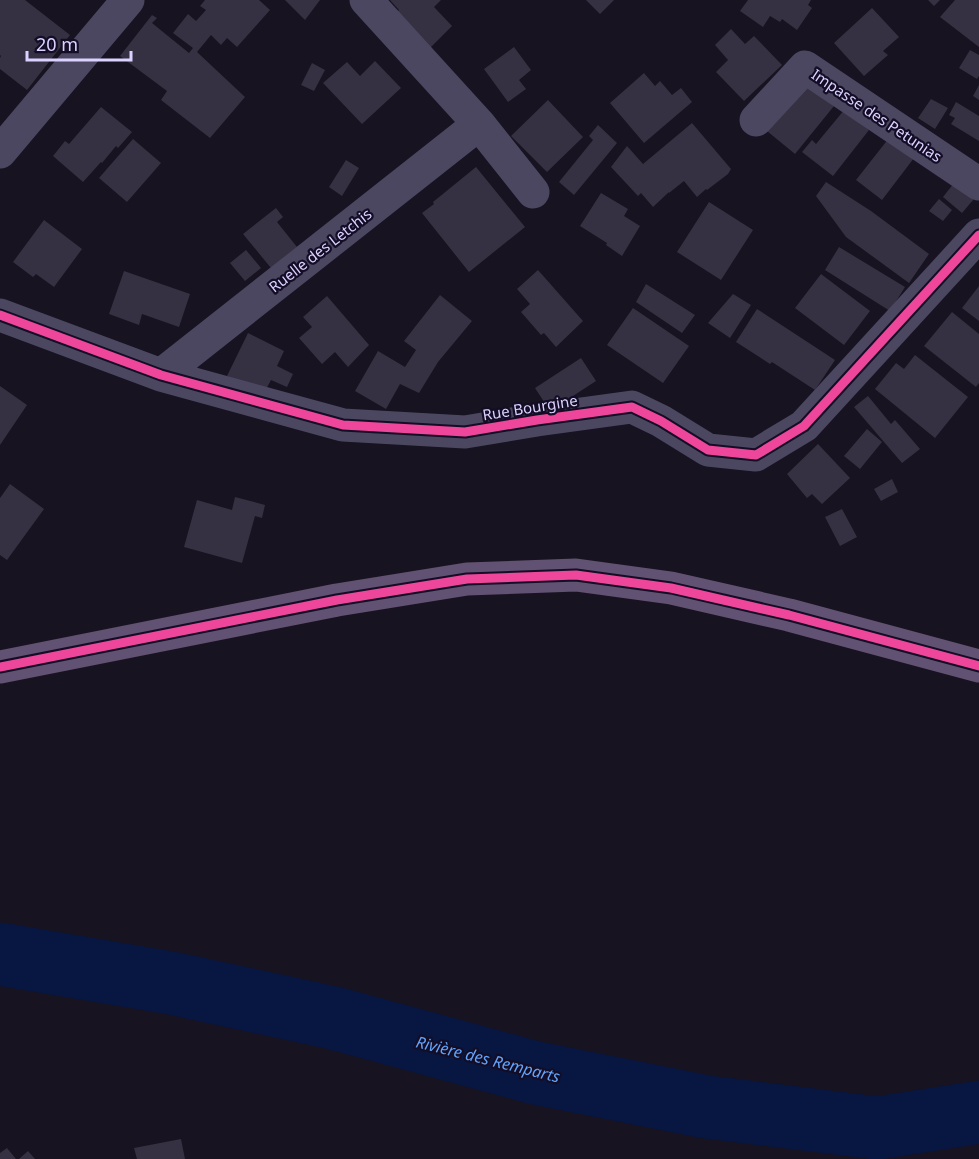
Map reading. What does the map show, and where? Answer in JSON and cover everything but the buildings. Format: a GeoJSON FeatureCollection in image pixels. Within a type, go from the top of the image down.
{"type":"FeatureCollection","features":[{"type":"Feature","properties":{"kind":"main road"},"geometry":{"type":"LineString","coordinates":[[0,667],[337,600],[467,579],[576,575],[671,588],[789,615],[979,666]]}},
{"type":"Feature","properties":{"kind":"street"},"geometry":{"type":"LineString","coordinates":[[0,152],[128,0]]}},
{"type":"Feature","properties":{"kind":"street"},"geometry":{"type":"LineString","coordinates":[[366,0],[479,124],[533,192]]}},
{"type":"Feature","properties":{"kind":"street","name":"Impasse des Petunias"},"geometry":{"type":"LineString","coordinates":[[756,120],[805,67],[979,184]]}},
{"type":"Feature","properties":{"kind":"street","name":"Ruelle des Letchis"},"geometry":{"type":"LineString","coordinates":[[161,375],[479,124]]}},
{"type":"Feature","properties":{"kind":"street","name":"Rue Bourgine"},"geometry":{"type":"LineString","coordinates":[[0,315],[161,375],[343,425],[465,432],[632,407],[661,421],[708,450],[756,455],[804,426],[978,238]]}},
{"type":"Feature","properties":{"kind":"waterway","name":"Rivière des Remparts"},"geometry":{"type":"LineString","coordinates":[[0,954],[171,983],[334,1018],[536,1073],[707,1107],[877,1128],[979,1112]]}},
{"type":"Feature","properties":{"kind":"cycle path"},"geometry":{"type":"LineString","coordinates":[[0,315],[161,375],[343,425],[465,432],[632,407],[661,421],[708,450],[756,455],[804,426],[979,235]]}},
{"type":"Feature","properties":{"kind":"cycle path"},"geometry":{"type":"LineString","coordinates":[[0,667],[337,600],[467,579],[576,575],[671,588],[789,615],[979,666]]}}]}
